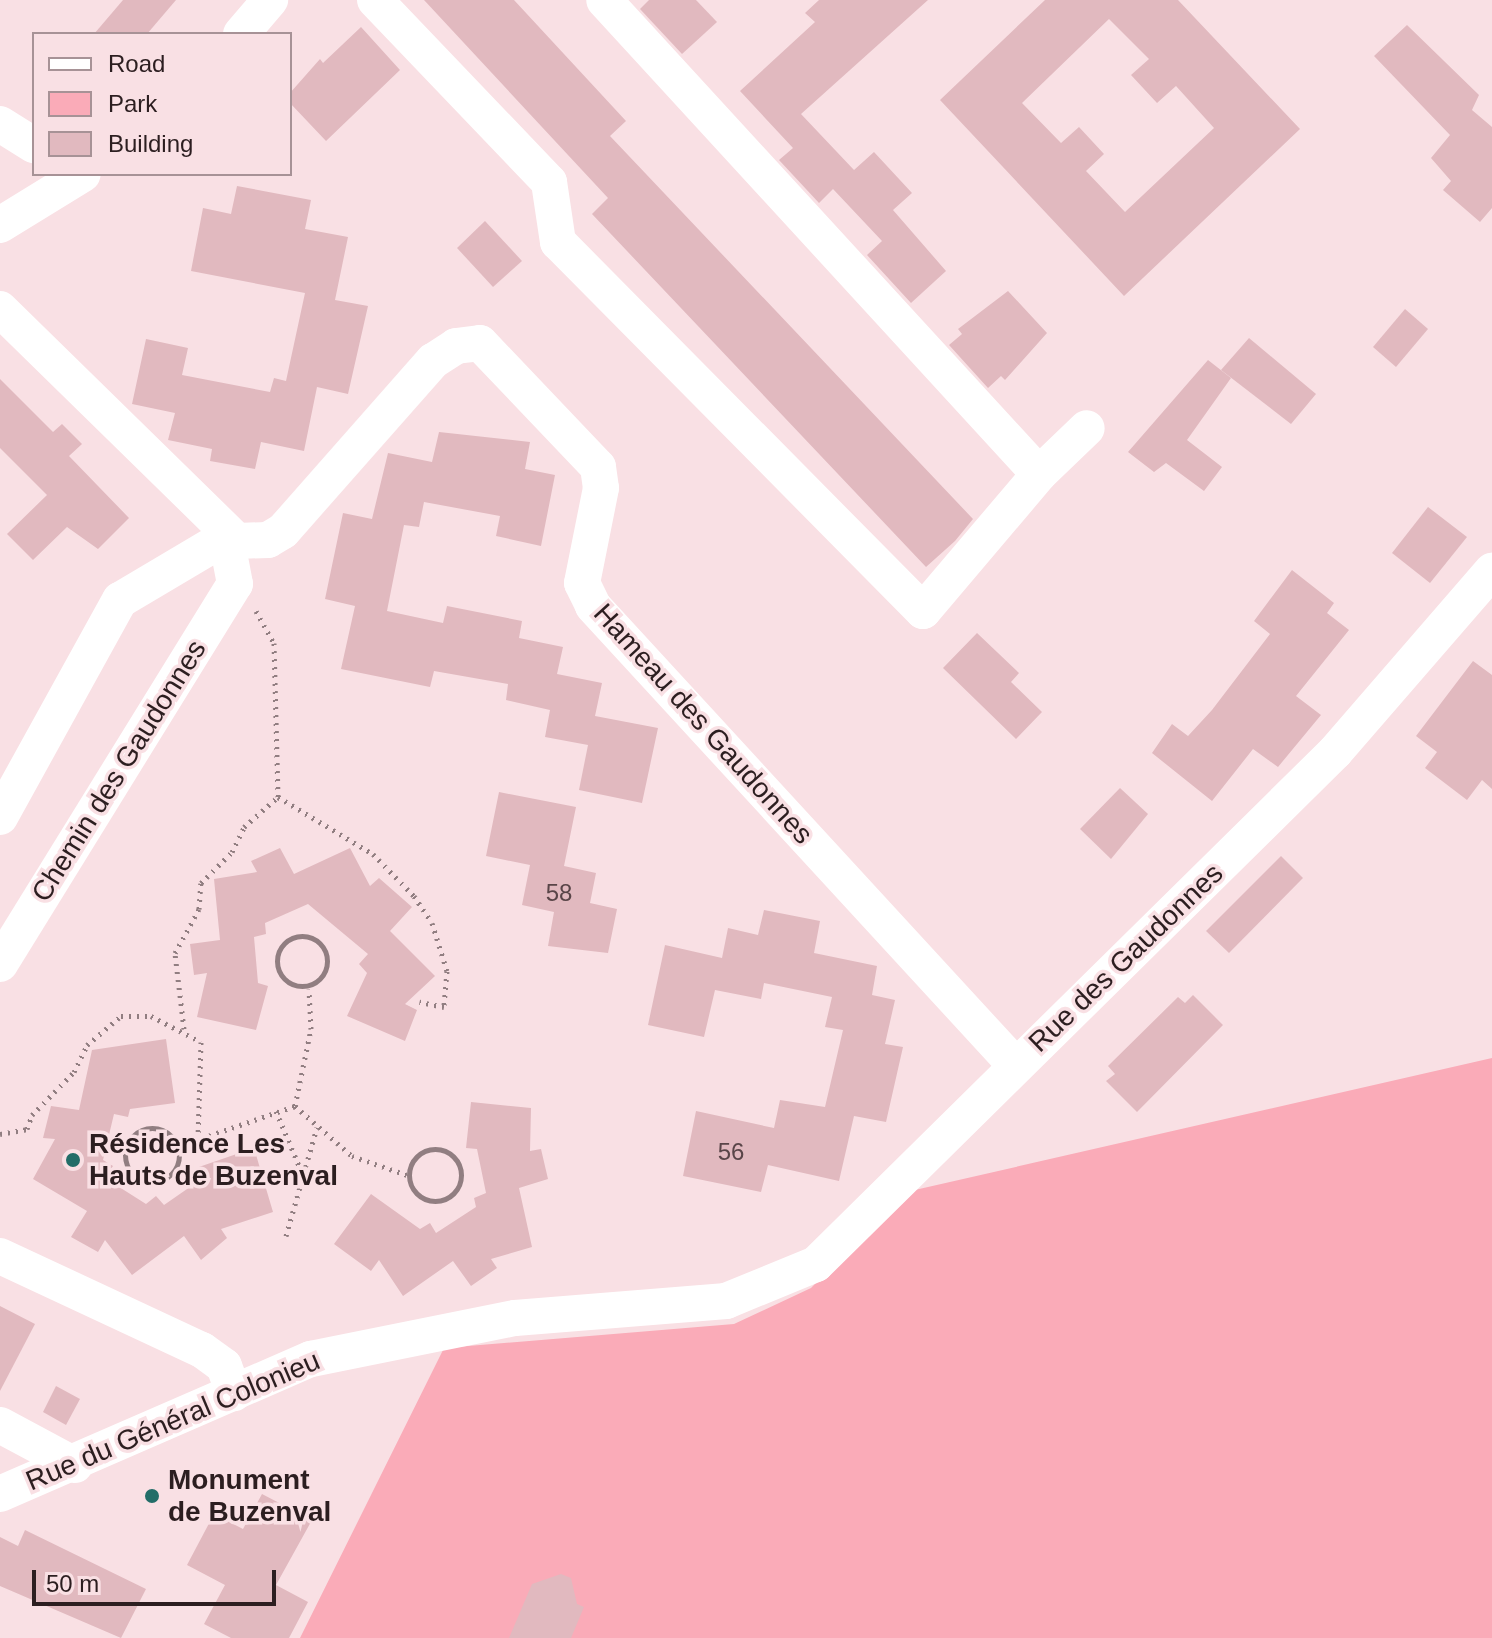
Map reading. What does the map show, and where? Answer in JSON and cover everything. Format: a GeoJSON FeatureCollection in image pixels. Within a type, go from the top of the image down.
{"type":"FeatureCollection","features":[{"type":"Feature","properties":{"kind":"street"},"geometry":{"type":"LineString","coordinates":[[243,32],[270,0]]}},
{"type":"Feature","properties":{"kind":"street"},"geometry":{"type":"LineString","coordinates":[[375,0],[549,182],[558,242],[923,611],[1039,474],[1087,428]]}},
{"type":"Feature","properties":{"kind":"street"},"geometry":{"type":"LineString","coordinates":[[604,0],[1039,474]]}},
{"type":"Feature","properties":{"kind":"street"},"geometry":{"type":"LineString","coordinates":[[0,124],[32,144]]}},
{"type":"Feature","properties":{"kind":"street"},"geometry":{"type":"LineString","coordinates":[[0,225],[79,176]]}},
{"type":"Feature","properties":{"kind":"street"},"geometry":{"type":"LineString","coordinates":[[0,309],[226,537],[238,578]]}},
{"type":"Feature","properties":{"kind":"street","name":"Hameau des Gaudonnes"},"geometry":{"type":"LineString","coordinates":[[226,537],[268,540],[283,531],[433,361],[456,346],[480,343],[598,467],[601,488],[582,583],[593,606],[1016,1066]]}},
{"type":"Feature","properties":{"kind":"street"},"geometry":{"type":"LineString","coordinates":[[0,817],[120,600],[226,537]]}},
{"type":"Feature","properties":{"kind":"street","name":"Rue des Gaudonnes"},"geometry":{"type":"LineString","coordinates":[[726,1301],[816,1264],[1335,752],[1492,571]]}},
{"type":"Feature","properties":{"kind":"street","name":"Chemin des Gaudonnes"},"geometry":{"type":"LineString","coordinates":[[0,964],[238,578]]}},
{"type":"Feature","properties":{"kind":"street"},"geometry":{"type":"LineString","coordinates":[[0,1256],[202,1350],[224,1366],[234,1393]]}},
{"type":"Feature","properties":{"kind":"street","name":"Rue du Général Colonieu"},"geometry":{"type":"LineString","coordinates":[[0,1494],[75,1465],[311,1359],[440,1328],[726,1301]]}},
{"type":"Feature","properties":{"kind":"street"},"geometry":{"type":"LineString","coordinates":[[0,1425],[75,1465]]}},
{"type":"Feature","properties":{"kind":"path"},"geometry":{"type":"LineString","coordinates":[[238,578],[274,643],[278,797]]}},
{"type":"Feature","properties":{"kind":"path"},"geometry":{"type":"LineString","coordinates":[[278,797],[373,854],[414,896],[432,923],[447,971],[444,1007],[420,1002]]}},
{"type":"Feature","properties":{"kind":"path"},"geometry":{"type":"LineString","coordinates":[[184,1030],[175,953],[199,909],[201,883],[232,852],[244,827],[278,797]]}},
{"type":"Feature","properties":{"kind":"path"},"geometry":{"type":"LineString","coordinates":[[303,934],[318,937],[325,955],[326,974],[309,989],[275,971],[286,940],[303,934]]}},
{"type":"Feature","properties":{"kind":"path"},"geometry":{"type":"LineString","coordinates":[[295,1106],[311,1029],[309,989]]}},
{"type":"Feature","properties":{"kind":"path"},"geometry":{"type":"LineString","coordinates":[[0,1134],[27,1129],[74,1072],[87,1045],[121,1016],[151,1016],[184,1030],[201,1042],[198,1140]]}},
{"type":"Feature","properties":{"kind":"path"},"geometry":{"type":"LineString","coordinates":[[179,1146],[295,1106]]}},
{"type":"Feature","properties":{"kind":"path"},"geometry":{"type":"LineString","coordinates":[[295,1106],[352,1156],[407,1175],[424,1203],[447,1198],[460,1182],[457,1157],[442,1147],[421,1155],[407,1175]]}},
{"type":"Feature","properties":{"kind":"path"},"geometry":{"type":"LineString","coordinates":[[276,1111],[303,1174]]}},
{"type":"Feature","properties":{"kind":"path"},"geometry":{"type":"LineString","coordinates":[[286,1236],[317,1127]]}},
{"type":"Feature","properties":{"kind":"path"},"geometry":{"type":"LineString","coordinates":[[136,1131],[168,1131],[179,1146],[176,1165],[162,1180],[148,1185],[128,1167],[136,1131]]}},
{"type":"Feature","properties":{"kind":"green space"},"geometry":{"type":"Polygon","coordinates":[[[1492,1058],[1492,1638],[300,1638],[444,1348],[734,1324],[811,1288],[906,1192],[1492,1058]]]}},
{"type":"Feature","properties":{"kind":"building"},"geometry":{"type":"Polygon","coordinates":[[[123,0],[176,0],[149,32],[96,32],[123,0]]]}},
{"type":"Feature","properties":{"kind":"building"},"geometry":{"type":"Polygon","coordinates":[[[424,0],[514,0],[626,121],[610,136],[973,519],[955,541],[926,567],[592,214],[608,198],[424,0]]]}},
{"type":"Feature","properties":{"kind":"building"},"geometry":{"type":"Polygon","coordinates":[[[649,0],[696,0],[717,22],[682,54],[640,9],[649,0]]]}},
{"type":"Feature","properties":{"kind":"building"},"geometry":{"type":"Polygon","coordinates":[[[819,0],[928,0],[801,114],[854,170],[874,152],[912,193],[893,210],[946,271],[911,303],[867,255],[882,241],[833,189],[819,203],[779,160],[793,148],[740,91],[815,22],[805,13],[819,0]]]}},
{"type":"Feature","properties":{"kind":"building"},"geometry":{"type":"Polygon","coordinates":[[[1045,0],[1178,0],[1300,129],[1124,296],[940,100],[1045,0]],[[1109,19],[1022,103],[1061,143],[1079,127],[1104,154],[1086,171],[1125,212],[1214,128],[1176,86],[1157,103],[1131,75],[1149,59],[1109,19]]]}},
{"type":"Feature","properties":{"kind":"building"},"geometry":{"type":"Polygon","coordinates":[[[1407,25],[1479,95],[1472,110],[1492,127],[1492,208],[1480,222],[1443,190],[1451,181],[1431,158],[1450,135],[1374,56],[1407,25]]]}},
{"type":"Feature","properties":{"kind":"building"},"geometry":{"type":"Polygon","coordinates":[[[361,27],[400,70],[326,141],[292,105],[292,91],[320,59],[323,63],[361,27]]]}},
{"type":"Feature","properties":{"kind":"building"},"geometry":{"type":"Polygon","coordinates":[[[237,186],[311,200],[305,229],[348,237],[335,300],[368,306],[348,394],[317,387],[304,451],[261,442],[255,469],[210,461],[212,449],[168,440],[175,413],[132,404],[146,339],[188,348],[182,375],[270,392],[274,378],[286,381],[305,293],[191,271],[203,208],[231,214],[237,186]]]}},
{"type":"Feature","properties":{"kind":"building"},"geometry":{"type":"Polygon","coordinates":[[[485,221],[522,261],[493,287],[457,248],[485,221]]]}},
{"type":"Feature","properties":{"kind":"building"},"geometry":{"type":"Polygon","coordinates":[[[1008,291],[1047,333],[1005,380],[1001,376],[988,388],[949,345],[962,334],[958,329],[1008,291]]]}},
{"type":"Feature","properties":{"kind":"building"},"geometry":{"type":"Polygon","coordinates":[[[1405,309],[1428,329],[1396,367],[1373,347],[1405,309]]]}},
{"type":"Feature","properties":{"kind":"building"},"geometry":{"type":"Polygon","coordinates":[[[1249,338],[1316,394],[1291,424],[1221,370],[1249,338]]]}},
{"type":"Feature","properties":{"kind":"building"},"geometry":{"type":"Polygon","coordinates":[[[1208,360],[1231,378],[1187,440],[1222,467],[1204,491],[1166,463],[1154,472],[1128,452],[1208,360]]]}},
{"type":"Feature","properties":{"kind":"building"},"geometry":{"type":"Polygon","coordinates":[[[0,379],[53,432],[62,424],[82,444],[69,456],[129,518],[98,549],[67,527],[33,560],[7,534],[47,495],[0,448],[0,379]]]}},
{"type":"Feature","properties":{"kind":"building"},"geometry":{"type":"Polygon","coordinates":[[[439,432],[530,442],[525,469],[555,475],[541,546],[496,536],[500,516],[424,502],[419,527],[404,525],[387,611],[443,623],[447,606],[522,621],[519,638],[563,647],[557,674],[602,683],[595,716],[658,728],[642,803],[579,790],[588,745],[545,737],[550,710],[506,700],[508,684],[434,671],[430,687],[341,669],[355,606],[325,599],[343,513],[372,519],[388,453],[432,462],[439,432]]]}},
{"type":"Feature","properties":{"kind":"building"},"geometry":{"type":"Polygon","coordinates":[[[1428,507],[1467,537],[1430,583],[1392,553],[1428,507]]]}},
{"type":"Feature","properties":{"kind":"building"},"geometry":{"type":"Polygon","coordinates":[[[1292,570],[1334,603],[1327,613],[1349,630],[1296,696],[1321,715],[1278,767],[1253,749],[1212,801],[1152,753],[1172,724],[1188,736],[1212,710],[1270,634],[1254,621],[1292,570]]]}},
{"type":"Feature","properties":{"kind":"building"},"geometry":{"type":"Polygon","coordinates":[[[977,633],[1019,673],[1011,682],[1042,712],[1016,739],[943,668],[977,633]]]}},
{"type":"Feature","properties":{"kind":"building"},"geometry":{"type":"Polygon","coordinates":[[[1473,661],[1492,675],[1492,789],[1482,780],[1467,800],[1425,768],[1437,752],[1416,736],[1473,661]]]}},
{"type":"Feature","properties":{"kind":"building"},"geometry":{"type":"Polygon","coordinates":[[[1120,788],[1148,814],[1111,859],[1080,829],[1120,788]]]}},
{"type":"Feature","properties":{"kind":"building"},"geometry":{"type":"Polygon","coordinates":[[[499,792],[576,807],[564,866],[596,873],[590,903],[617,909],[608,953],[548,946],[554,912],[522,905],[530,865],[486,856],[499,792]]]}},
{"type":"Feature","properties":{"kind":"building"},"geometry":{"type":"Polygon","coordinates":[[[280,848],[294,874],[350,848],[370,886],[379,878],[412,907],[390,931],[435,976],[405,1004],[417,1010],[405,1041],[347,1016],[367,973],[359,964],[368,954],[308,904],[265,923],[266,934],[254,937],[258,983],[268,986],[256,1030],[197,1017],[207,973],[194,975],[190,944],[220,940],[214,879],[257,872],[251,861],[280,848]]]}},
{"type":"Feature","properties":{"kind":"building"},"geometry":{"type":"Polygon","coordinates":[[[1281,856],[1303,878],[1229,953],[1206,931],[1281,856]]]}},
{"type":"Feature","properties":{"kind":"building"},"geometry":{"type":"Polygon","coordinates":[[[764,910],[820,921],[814,953],[877,966],[872,995],[895,1000],[885,1044],[903,1047],[886,1122],[854,1116],[839,1181],[768,1165],[761,1192],[683,1176],[696,1111],[774,1128],[780,1100],[825,1107],[843,1030],[825,1027],[832,997],[764,983],[761,999],[715,990],[704,1037],[648,1025],[665,945],[722,958],[728,928],[758,935],[764,910]]]}},
{"type":"Feature","properties":{"kind":"building"},"geometry":{"type":"Polygon","coordinates":[[[1193,995],[1223,1025],[1137,1112],[1106,1081],[1115,1074],[1108,1066],[1178,997],[1185,1003],[1193,995]]]}},
{"type":"Feature","properties":{"kind":"building","name":"Résidence Les Hauts de Buzenval"},"geometry":{"type":"Polygon","coordinates":[[[166,1039],[175,1103],[130,1109],[128,1117],[114,1114],[103,1160],[113,1166],[105,1178],[146,1204],[156,1196],[164,1205],[200,1180],[196,1168],[254,1148],[273,1212],[221,1229],[227,1238],[201,1260],[184,1236],[132,1275],[105,1240],[98,1252],[71,1237],[87,1211],[33,1179],[55,1139],[43,1138],[51,1106],[79,1110],[92,1050],[166,1039]]]}},
{"type":"Feature","properties":{"kind":"building","name":"Résidence Les Hauts de Buzenval"},"geometry":{"type":"Polygon","coordinates":[[[471,1102],[531,1108],[530,1151],[541,1149],[548,1179],[519,1188],[532,1247],[491,1259],[497,1268],[471,1286],[453,1261],[403,1296],[379,1260],[371,1271],[334,1244],[371,1194],[420,1229],[430,1223],[436,1233],[476,1207],[474,1198],[486,1193],[477,1149],[466,1148],[471,1102]]]}},
{"type":"Feature","properties":{"kind":"building"},"geometry":{"type":"Polygon","coordinates":[[[0,1306],[35,1324],[0,1391],[0,1306]]]}},
{"type":"Feature","properties":{"kind":"building"},"geometry":{"type":"Polygon","coordinates":[[[56,1386],[80,1399],[66,1425],[43,1412],[56,1386]]]}},
{"type":"Feature","properties":{"kind":"building"},"geometry":{"type":"Polygon","coordinates":[[[262,1494],[312,1520],[276,1585],[308,1602],[289,1638],[231,1638],[204,1624],[225,1585],[187,1565],[214,1514],[243,1529],[262,1494]]]}},
{"type":"Feature","properties":{"kind":"building"},"geometry":{"type":"Polygon","coordinates":[[[25,1530],[146,1589],[121,1638],[0,1586],[0,1537],[18,1546],[25,1530]]]}},
{"type":"Feature","properties":{"kind":"building"},"geometry":{"type":"Polygon","coordinates":[[[561,1574],[571,1578],[577,1604],[584,1607],[571,1638],[509,1638],[532,1584],[561,1574]]]}},
{"type":"Feature","properties":{"kind":"place","name":"Résidence Les Hauts de Buzenval"},"geometry":{"type":"Point","coordinates":[73,1160]}},
{"type":"Feature","properties":{"kind":"place","name":"Monument de Buzenval"},"geometry":{"type":"Point","coordinates":[152,1496]}}]}
